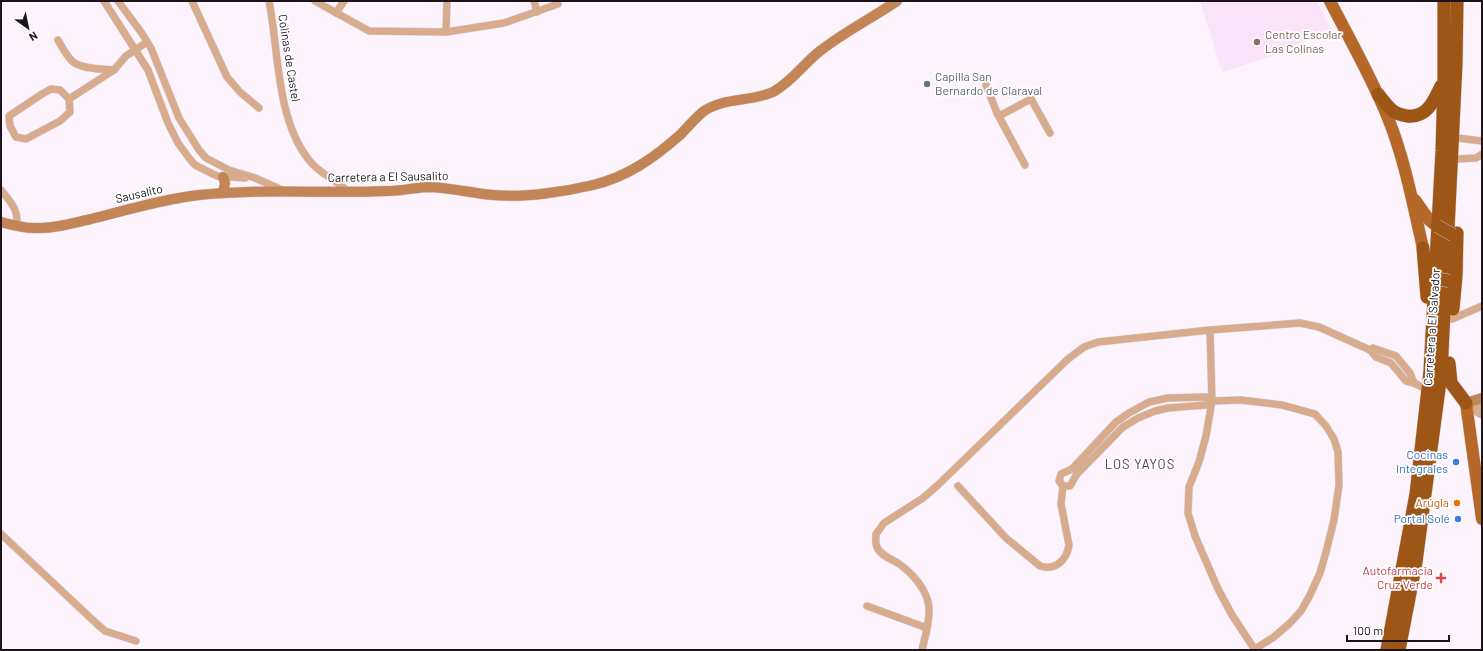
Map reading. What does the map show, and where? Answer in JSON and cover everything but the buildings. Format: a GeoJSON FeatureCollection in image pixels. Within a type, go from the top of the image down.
{"type":"FeatureCollection","features":[{"type":"Feature","properties":{"kind":"highway","name":"Carretera a El Salvador"},"geometry":{"type":"LineString","coordinates":[[1387,650],[1416,494],[1430,371],[1442,150],[1444,1]]}},
{"type":"Feature","properties":{"kind":"highway","name":"Carretera a El Salvador"},"geometry":{"type":"LineString","coordinates":[[1399,650],[1421,528],[1441,374],[1456,64],[1457,1]]}},
{"type":"Feature","properties":{"kind":"highway"},"geometry":{"type":"LineString","coordinates":[[1421,528],[1427,512],[1445,401],[1449,363],[1455,236],[1456,64]]}},
{"type":"Feature","properties":{"kind":"highway"},"geometry":{"type":"LineString","coordinates":[[1378,94],[1396,113],[1401,115],[1417,115],[1428,109],[1434,102],[1444,79]]}},
{"type":"Feature","properties":{"kind":"highway"},"geometry":{"type":"LineString","coordinates":[[1416,494],[1411,469],[1427,298],[1432,274],[1444,79]]}},
{"type":"Feature","properties":{"kind":"highway"},"geometry":{"type":"LineString","coordinates":[[1436,225],[1455,236]]}},
{"type":"Feature","properties":{"kind":"highway"},"geometry":{"type":"LineString","coordinates":[[1423,248],[1432,274]]}},
{"type":"Feature","properties":{"kind":"highway"},"geometry":{"type":"LineString","coordinates":[[1423,248],[1427,298]]}},
{"type":"Feature","properties":{"kind":"highway"},"geometry":{"type":"LineString","coordinates":[[1432,274],[1453,278]]}},
{"type":"Feature","properties":{"kind":"highway"},"geometry":{"type":"LineString","coordinates":[[1449,363],[1451,383],[1466,403]]}},
{"type":"Feature","properties":{"kind":"highway"},"geometry":{"type":"LineString","coordinates":[[1445,401],[1452,394],[1466,403]]}},
{"type":"Feature","properties":{"kind":"main road"},"geometry":{"type":"LineString","coordinates":[[1330,1],[1378,94],[1394,136],[1412,196],[1423,248]]}},
{"type":"Feature","properties":{"kind":"main road"},"geometry":{"type":"LineString","coordinates":[[1412,196],[1429,220],[1436,225]]}},
{"type":"Feature","properties":{"kind":"main road"},"geometry":{"type":"LineString","coordinates":[[1466,403],[1482,519]]}},
{"type":"Feature","properties":{"kind":"street"},"geometry":{"type":"LineString","coordinates":[[104,1],[148,70],[168,123],[178,143],[195,165],[217,176],[255,178]]}},
{"type":"Feature","properties":{"kind":"street"},"geometry":{"type":"LineString","coordinates":[[118,1],[147,42],[179,118],[199,150],[206,158],[195,165]]}},
{"type":"Feature","properties":{"kind":"street"},"geometry":{"type":"LineString","coordinates":[[192,1],[227,77],[240,92],[258,108]]}},
{"type":"Feature","properties":{"kind":"street","name":"Colinas de Castel"},"geometry":{"type":"LineString","coordinates":[[269,1],[277,64],[291,127],[309,161],[318,170],[347,191]]}},
{"type":"Feature","properties":{"kind":"street"},"geometry":{"type":"LineString","coordinates":[[315,1],[369,31],[446,32],[504,23],[558,4]]}},
{"type":"Feature","properties":{"kind":"street"},"geometry":{"type":"LineString","coordinates":[[336,14],[344,1]]}},
{"type":"Feature","properties":{"kind":"street"},"geometry":{"type":"LineString","coordinates":[[446,32],[447,1]]}},
{"type":"Feature","properties":{"kind":"street"},"geometry":{"type":"LineString","coordinates":[[534,1],[537,12]]}},
{"type":"Feature","properties":{"kind":"street","name":"Carretera a El Sausalito"},"geometry":{"type":"LineString","coordinates":[[206,158],[229,170],[255,178],[284,190],[389,191],[426,187],[454,189],[494,195],[524,195],[564,191],[595,185],[625,175],[657,155],[706,110],[718,104],[732,100],[765,95],[780,88],[821,50],[863,21],[897,1]]}},
{"type":"Feature","properties":{"kind":"street"},"geometry":{"type":"LineString","coordinates":[[126,56],[130,40],[141,32]]}},
{"type":"Feature","properties":{"kind":"street"},"geometry":{"type":"LineString","coordinates":[[58,40],[68,57],[75,63],[83,66],[114,70]]}},
{"type":"Feature","properties":{"kind":"street"},"geometry":{"type":"LineString","coordinates":[[70,100],[114,70],[126,56],[147,42]]}},
{"type":"Feature","properties":{"kind":"street"},"geometry":{"type":"LineString","coordinates":[[986,85],[997,113],[1025,165]]}},
{"type":"Feature","properties":{"kind":"street"},"geometry":{"type":"LineString","coordinates":[[51,90],[60,90],[70,100],[70,112],[60,121],[26,139],[16,138],[10,126],[9,116],[42,94],[51,90]]}},
{"type":"Feature","properties":{"kind":"street"},"geometry":{"type":"LineString","coordinates":[[997,113],[1001,115],[1031,99],[1050,133]]}},
{"type":"Feature","properties":{"kind":"street"},"geometry":{"type":"LineString","coordinates":[[1456,138],[1482,141]]}},
{"type":"Feature","properties":{"kind":"street"},"geometry":{"type":"LineString","coordinates":[[1456,160],[1476,158],[1482,154]]}},
{"type":"Feature","properties":{"kind":"street"},"geometry":{"type":"LineString","coordinates":[[223,177],[225,183],[223,194]]}},
{"type":"Feature","properties":{"kind":"street"},"geometry":{"type":"LineString","coordinates":[[1,190],[17,211],[18,219],[16,226]]}},
{"type":"Feature","properties":{"kind":"street","name":"Sausalito"},"geometry":{"type":"LineString","coordinates":[[1,222],[16,226],[40,228],[63,225],[177,199],[284,190]]}},
{"type":"Feature","properties":{"kind":"street"},"geometry":{"type":"LineString","coordinates":[[1452,319],[1482,306]]}},
{"type":"Feature","properties":{"kind":"street"},"geometry":{"type":"LineString","coordinates":[[922,650],[927,628],[929,608],[927,597],[912,574],[884,555],[877,546],[876,534],[884,523],[923,498],[938,485],[1068,359],[1084,347],[1098,342],[1210,330],[1300,323],[1318,327],[1370,350],[1374,348],[1396,356],[1418,385]]}},
{"type":"Feature","properties":{"kind":"street"},"geometry":{"type":"LineString","coordinates":[[1063,486],[1068,487],[1072,485],[1077,474],[1123,427],[1138,418],[1155,411],[1168,408],[1206,405],[1212,401],[1241,400],[1282,405],[1315,414],[1326,426],[1334,439],[1338,452],[1339,485],[1334,520],[1320,573],[1301,611],[1290,623],[1274,638],[1255,649],[1232,615],[1218,589],[1195,536],[1188,513],[1189,487],[1199,462],[1206,436],[1212,401],[1210,330]]}},
{"type":"Feature","properties":{"kind":"street"},"geometry":{"type":"LineString","coordinates":[[958,486],[1006,538],[1040,566],[1045,568],[1055,566],[1060,563],[1066,555],[1069,545],[1061,504],[1063,486],[1059,481],[1061,474],[1072,469],[1116,422],[1149,402],[1168,398],[1206,397],[1212,401]]}},
{"type":"Feature","properties":{"kind":"street"},"geometry":{"type":"LineString","coordinates":[[1466,403],[1482,398]]}},
{"type":"Feature","properties":{"kind":"street"},"geometry":{"type":"LineString","coordinates":[[1466,403],[1482,406]]}},
{"type":"Feature","properties":{"kind":"street"},"geometry":{"type":"LineString","coordinates":[[1466,403],[1473,410],[1482,415]]}},
{"type":"Feature","properties":{"kind":"street"},"geometry":{"type":"LineString","coordinates":[[1,534],[98,625],[106,630],[136,642]]}},
{"type":"Feature","properties":{"kind":"street"},"geometry":{"type":"LineString","coordinates":[[867,606],[927,628]]}},
{"type":"Feature","properties":{"kind":"shaded area","name":"Centro Escolar Las Colinas"},"geometry":{"type":"Polygon","coordinates":[[[1200,1],[1317,1],[1330,28],[1273,56],[1222,72],[1200,1]]]}},
{"type":"Feature","properties":{"kind":"place","name":"Centro Escolar Las Colinas"},"geometry":{"type":"Point","coordinates":[1257,42]}},
{"type":"Feature","properties":{"kind":"place","name":"Capilla San Bernardo de Claraval"},"geometry":{"type":"Point","coordinates":[927,84]}},
{"type":"Feature","properties":{"kind":"place","name":"Cocinas Integrales"},"geometry":{"type":"Point","coordinates":[1456,462]}},
{"type":"Feature","properties":{"kind":"place","name":"Arúgla"},"geometry":{"type":"Point","coordinates":[1457,503]}},
{"type":"Feature","properties":{"kind":"place","name":"Portal Solé"},"geometry":{"type":"Point","coordinates":[1458,519]}},
{"type":"Feature","properties":{"kind":"place","name":"Autofarmacia Cruz Verde"},"geometry":{"type":"Point","coordinates":[1441,578]}},
{"type":"Feature","properties":{"kind":"district","name":"LOS YAYOS"},"geometry":{"type":"Point","coordinates":[1140,464]}}]}
